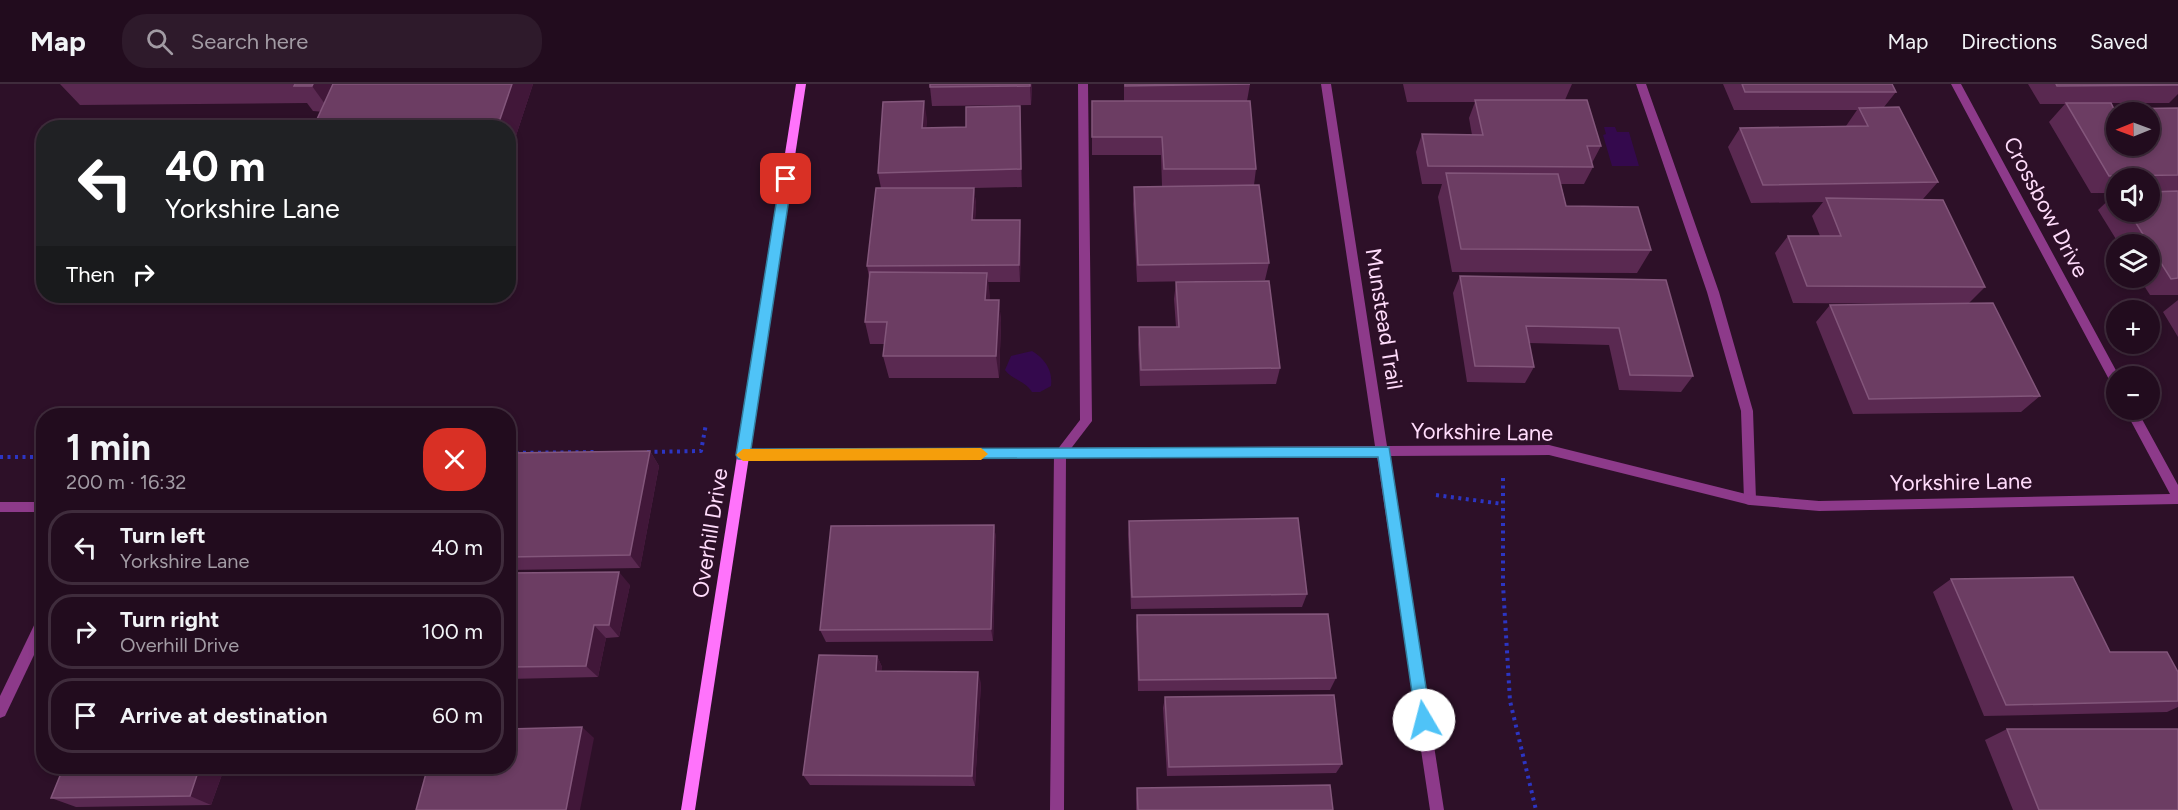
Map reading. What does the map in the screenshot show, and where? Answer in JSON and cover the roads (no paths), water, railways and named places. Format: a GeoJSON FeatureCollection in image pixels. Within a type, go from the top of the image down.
{"type":"FeatureCollection","features":[{"type":"Feature","properties":{"kind":"street","name":"Overhill Drive"},"geometry":{"type":"LineString","coordinates":[[688,810],[801,84]]}},
{"type":"Feature","properties":{"kind":"street"},"geometry":{"type":"LineString","coordinates":[[1057,810],[1059,454],[1086,421],[1083,84]]}},
{"type":"Feature","properties":{"kind":"street","name":"Munstead Trail"},"geometry":{"type":"LineString","coordinates":[[1326,84],[1384,451],[1437,810]]}},
{"type":"Feature","properties":{"kind":"street"},"geometry":{"type":"LineString","coordinates":[[1641,84],[1713,292],[1747,411],[1750,500]]}},
{"type":"Feature","properties":{"kind":"street","name":"Crossbow Drive"},"geometry":{"type":"LineString","coordinates":[[1956,84],[2107,366]]}},
{"type":"Feature","properties":{"kind":"street"},"geometry":{"type":"LineString","coordinates":[[2136,420],[2178,498]]}},
{"type":"Feature","properties":{"kind":"street","name":"Yorkshire Lane"},"geometry":{"type":"LineString","coordinates":[[743,455],[1549,450],[1750,500],[1819,506],[2178,498]]}},
{"type":"Feature","properties":{"kind":"street"},"geometry":{"type":"LineString","coordinates":[[0,507],[36,507]]}},
{"type":"Feature","properties":{"kind":"street"},"geometry":{"type":"LineString","coordinates":[[0,711],[36,636]]}}]}
